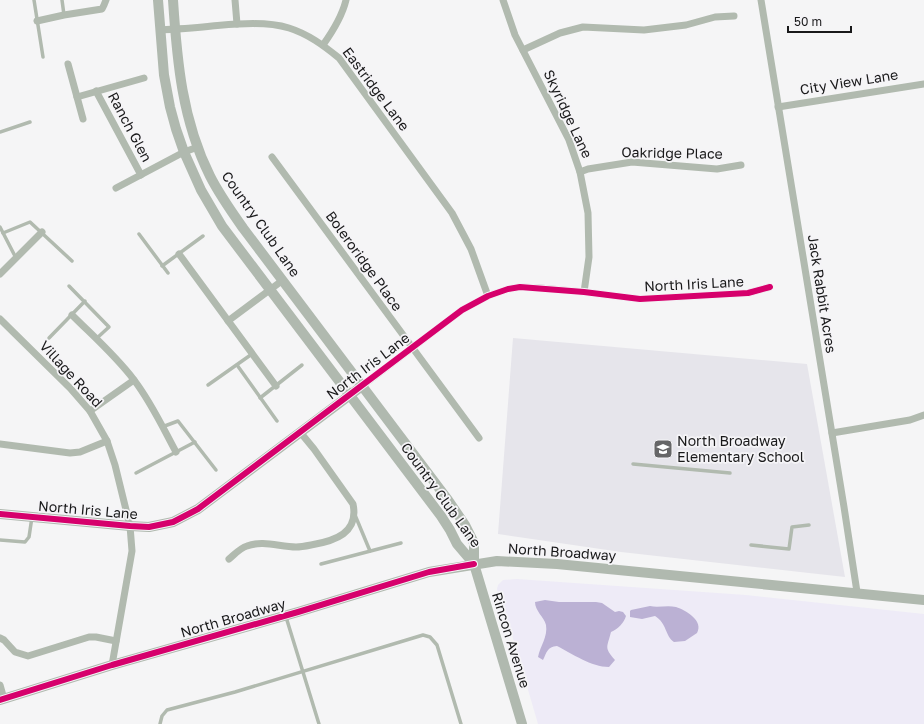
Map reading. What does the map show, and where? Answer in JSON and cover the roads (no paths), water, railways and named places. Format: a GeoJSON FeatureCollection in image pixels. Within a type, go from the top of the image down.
{"type":"FeatureCollection","features":[{"type":"Feature","properties":{"kind":"main road","name":"Country Club Lane"},"geometry":{"type":"LineString","coordinates":[[158,0],[164,74],[170,106],[184,152],[201,190],[222,226],[440,516],[450,530],[457,544],[474,564]]}},
{"type":"Feature","properties":{"kind":"main road","name":"Country Club Lane"},"geometry":{"type":"LineString","coordinates":[[173,0],[179,73],[186,112],[198,147],[210,175],[223,199],[448,500],[465,525],[474,543],[474,564]]}},
{"type":"Feature","properties":{"kind":"main road","name":"North Iris Lane"},"geometry":{"type":"LineString","coordinates":[[0,514],[149,527],[172,522],[198,509],[362,386]]}},
{"type":"Feature","properties":{"kind":"main road","name":"North Broadway"},"geometry":{"type":"LineString","coordinates":[[2,700],[112,665],[286,616],[429,572],[497,561],[557,564],[857,592],[924,600]]}},
{"type":"Feature","properties":{"kind":"main road","name":"Rincon Avenue"},"geometry":{"type":"LineString","coordinates":[[474,564],[522,724]]}},
{"type":"Feature","properties":{"kind":"street"},"geometry":{"type":"LineString","coordinates":[[37,21],[102,9],[106,0]]}},
{"type":"Feature","properties":{"kind":"street"},"geometry":{"type":"LineString","coordinates":[[235,0],[237,24]]}},
{"type":"Feature","properties":{"kind":"street"},"geometry":{"type":"LineString","coordinates":[[323,45],[334,29],[344,8],[346,0]]}},
{"type":"Feature","properties":{"kind":"street","name":"Skyridge Lane"},"geometry":{"type":"LineString","coordinates":[[503,0],[515,35],[569,140],[580,172],[588,213],[589,257],[584,292]]}},
{"type":"Feature","properties":{"kind":"street","name":"Jack Rabbit Acres"},"geometry":{"type":"LineString","coordinates":[[761,0],[857,592]]}},
{"type":"Feature","properties":{"kind":"street"},"geometry":{"type":"LineString","coordinates":[[523,50],[560,33],[583,27],[644,30],[686,25],[715,17],[734,16]]}},
{"type":"Feature","properties":{"kind":"street","name":"Eastridge Lane"},"geometry":{"type":"LineString","coordinates":[[160,30],[237,24],[262,24],[288,28],[307,35],[323,45],[339,58],[452,213],[471,249],[488,296]]}},
{"type":"Feature","properties":{"kind":"street"},"geometry":{"type":"LineString","coordinates":[[68,64],[83,119]]}},
{"type":"Feature","properties":{"kind":"street"},"geometry":{"type":"LineString","coordinates":[[77,96],[144,78]]}},
{"type":"Feature","properties":{"kind":"street","name":"City View Lane"},"geometry":{"type":"LineString","coordinates":[[778,107],[924,84]]}},
{"type":"Feature","properties":{"kind":"street","name":"Ranch Glen"},"geometry":{"type":"LineString","coordinates":[[96,91],[141,174]]}},
{"type":"Feature","properties":{"kind":"street","name":"Ranch Glen"},"geometry":{"type":"LineString","coordinates":[[116,188],[184,152],[198,147]]}},
{"type":"Feature","properties":{"kind":"street","name":"Boleroridge Place"},"geometry":{"type":"LineString","coordinates":[[272,157],[479,438]]}},
{"type":"Feature","properties":{"kind":"street","name":"Oakridge Place"},"geometry":{"type":"LineString","coordinates":[[580,172],[588,169],[632,162],[717,169],[741,165]]}},
{"type":"Feature","properties":{"kind":"street"},"geometry":{"type":"LineString","coordinates":[[0,274],[42,232]]}},
{"type":"Feature","properties":{"kind":"street"},"geometry":{"type":"LineString","coordinates":[[179,254],[276,386]]}},
{"type":"Feature","properties":{"kind":"street"},"geometry":{"type":"LineString","coordinates":[[228,321],[283,280]]}},
{"type":"Feature","properties":{"kind":"street","name":"North Iris Lane"},"geometry":{"type":"LineString","coordinates":[[362,386],[462,310],[488,296],[508,289],[520,287],[584,292],[640,299],[748,293],[770,288]]}},
{"type":"Feature","properties":{"kind":"street"},"geometry":{"type":"LineString","coordinates":[[72,315],[116,359],[134,380],[145,396],[176,452]]}},
{"type":"Feature","properties":{"kind":"street","name":"Village Road"},"geometry":{"type":"LineString","coordinates":[[0,319],[70,388],[90,411],[107,441],[115,465],[130,526],[132,551],[112,665]]}},
{"type":"Feature","properties":{"kind":"street"},"geometry":{"type":"LineString","coordinates":[[90,411],[134,380]]}},
{"type":"Feature","properties":{"kind":"street"},"geometry":{"type":"LineString","coordinates":[[832,433],[910,420],[924,415]]}},
{"type":"Feature","properties":{"kind":"street"},"geometry":{"type":"LineString","coordinates":[[229,558],[246,546],[261,544],[296,547],[327,542],[343,534],[351,526],[355,514],[352,504],[314,448],[300,432]]}},
{"type":"Feature","properties":{"kind":"street"},"geometry":{"type":"LineString","coordinates":[[0,444],[70,453],[80,452],[107,441]]}},
{"type":"Feature","properties":{"kind":"street"},"geometry":{"type":"LineString","coordinates":[[0,638],[4,640],[15,652],[28,656],[89,637],[116,641]]}},
{"type":"Feature","properties":{"kind":"street"},"geometry":{"type":"LineString","coordinates":[[0,685],[2,700]]}},
{"type":"Feature","properties":{"kind":"lane"},"geometry":{"type":"LineString","coordinates":[[34,0],[43,57]]}},
{"type":"Feature","properties":{"kind":"lane"},"geometry":{"type":"LineString","coordinates":[[62,0],[64,15]]}},
{"type":"Feature","properties":{"kind":"lane"},"geometry":{"type":"LineString","coordinates":[[0,132],[30,122]]}},
{"type":"Feature","properties":{"kind":"lane"},"geometry":{"type":"LineString","coordinates":[[3,233],[30,222],[72,261]]}},
{"type":"Feature","properties":{"kind":"lane"},"geometry":{"type":"LineString","coordinates":[[0,228],[16,258]]}},
{"type":"Feature","properties":{"kind":"lane"},"geometry":{"type":"LineString","coordinates":[[140,234],[168,273]]}},
{"type":"Feature","properties":{"kind":"lane"},"geometry":{"type":"LineString","coordinates":[[162,266],[203,236]]}},
{"type":"Feature","properties":{"kind":"lane"},"geometry":{"type":"LineString","coordinates":[[70,286],[85,300],[109,327],[96,339]]}},
{"type":"Feature","properties":{"kind":"lane"},"geometry":{"type":"LineString","coordinates":[[49,338],[85,300]]}},
{"type":"Feature","properties":{"kind":"lane"},"geometry":{"type":"LineString","coordinates":[[208,385],[252,354]]}},
{"type":"Feature","properties":{"kind":"lane"},"geometry":{"type":"LineString","coordinates":[[260,398],[302,364]]}},
{"type":"Feature","properties":{"kind":"lane"},"geometry":{"type":"LineString","coordinates":[[237,365],[277,421]]}},
{"type":"Feature","properties":{"kind":"lane"},"geometry":{"type":"LineString","coordinates":[[162,427],[178,421],[216,470]]}},
{"type":"Feature","properties":{"kind":"lane"},"geometry":{"type":"LineString","coordinates":[[136,473],[194,442]]}},
{"type":"Feature","properties":{"kind":"lane"},"geometry":{"type":"LineString","coordinates":[[633,464],[730,473]]}},
{"type":"Feature","properties":{"kind":"lane"},"geometry":{"type":"LineString","coordinates":[[355,514],[370,551]]}},
{"type":"Feature","properties":{"kind":"lane"},"geometry":{"type":"LineString","coordinates":[[0,540],[24,542],[29,537],[32,517]]}},
{"type":"Feature","properties":{"kind":"lane"},"geometry":{"type":"LineString","coordinates":[[751,545],[789,549],[792,526],[809,525]]}},
{"type":"Feature","properties":{"kind":"lane"},"geometry":{"type":"LineString","coordinates":[[320,564],[400,543]]}},
{"type":"Feature","properties":{"kind":"lane"},"geometry":{"type":"LineString","coordinates":[[286,616],[319,724]]}},
{"type":"Feature","properties":{"kind":"lane"},"geometry":{"type":"LineString","coordinates":[[160,724],[162,716],[167,710],[235,692],[423,635],[430,636],[437,644],[461,724]]}},
{"type":"Feature","properties":{"kind":"place","name":"North Broadway Elementary School"},"geometry":{"type":"Point","coordinates":[663,449]}}]}
